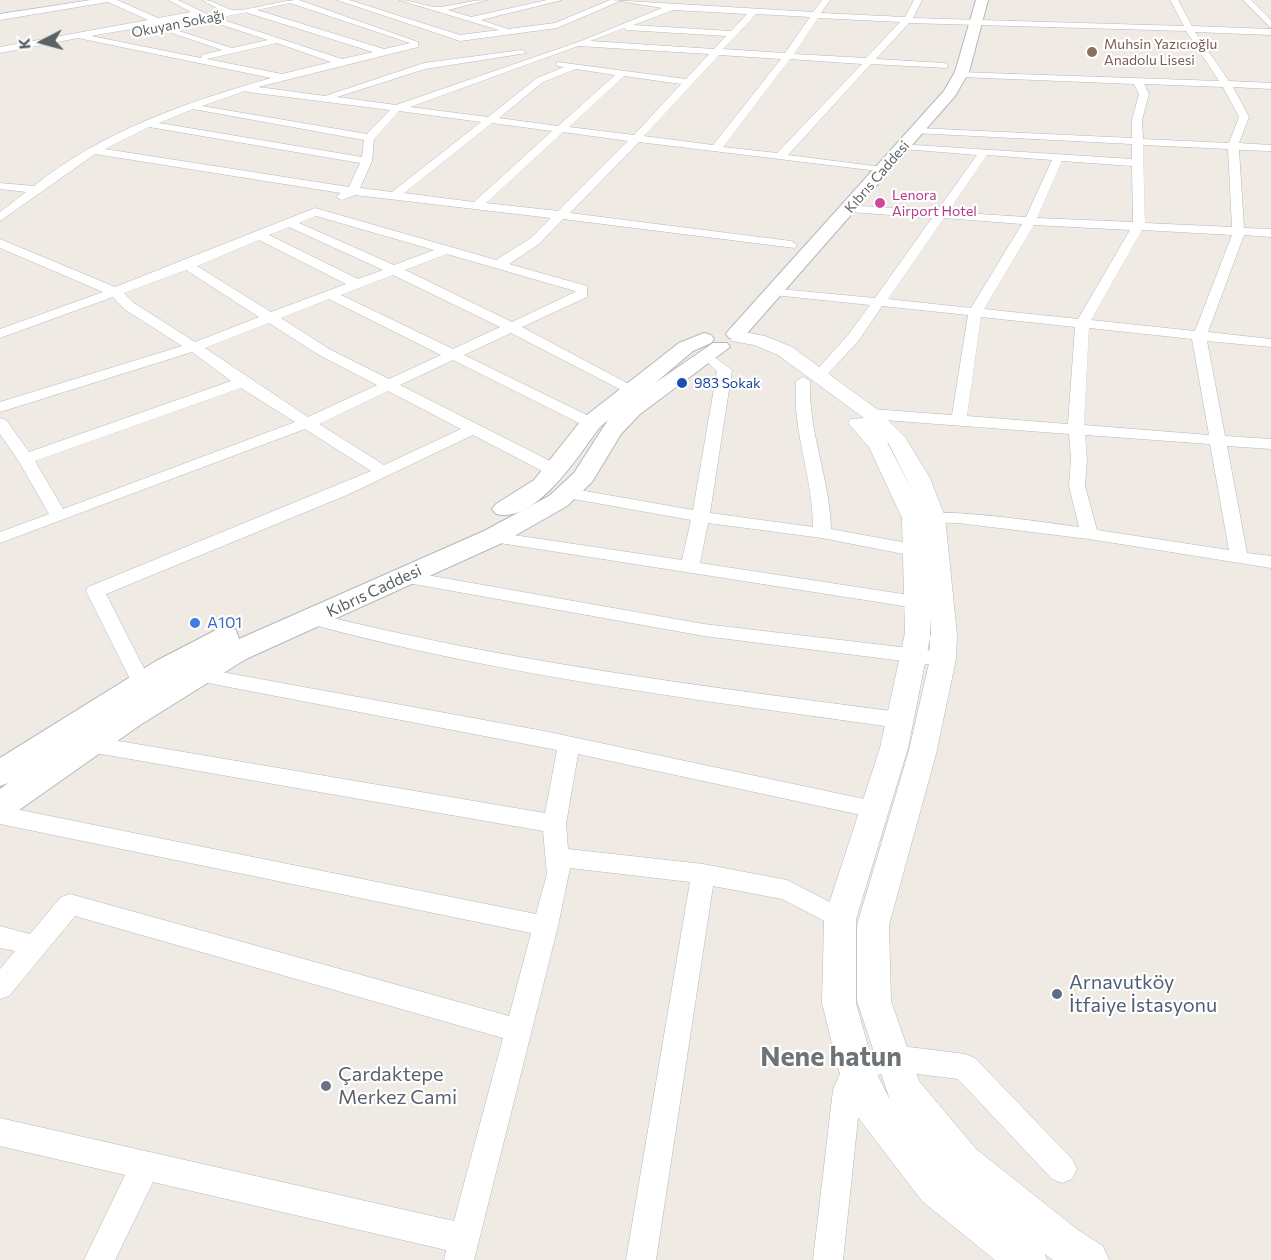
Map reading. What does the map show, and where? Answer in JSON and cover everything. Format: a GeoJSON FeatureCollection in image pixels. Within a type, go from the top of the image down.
{"type":"FeatureCollection","features":[{"type":"Feature","properties":{"kind":"main road"},"geometry":{"type":"LineString","coordinates":[[845,186],[934,90],[948,55],[969,22],[968,0]]}},
{"type":"Feature","properties":{"kind":"main road","name":"Kıbrıs Caddesi"},"geometry":{"type":"LineString","coordinates":[[0,806],[79,738],[236,652],[493,537],[540,512],[561,482],[591,466],[612,430],[632,409],[722,343],[774,291],[918,131],[950,93],[961,74],[969,22],[982,0]]}},
{"type":"Feature","properties":{"kind":"main road"},"geometry":{"type":"LineString","coordinates":[[776,262],[795,241]]}},
{"type":"Feature","properties":{"kind":"main road"},"geometry":{"type":"LineString","coordinates":[[2,768],[79,738],[142,684],[212,643],[561,482],[591,423],[686,347],[722,343]]}},
{"type":"Feature","properties":{"kind":"street"},"geometry":{"type":"LineString","coordinates":[[0,17],[14,10],[53,0]]}},
{"type":"Feature","properties":{"kind":"street"},"geometry":{"type":"LineString","coordinates":[[14,10],[36,11],[108,0],[155,20]]}},
{"type":"Feature","properties":{"kind":"street"},"geometry":{"type":"LineString","coordinates":[[172,0],[205,15],[342,62]]}},
{"type":"Feature","properties":{"kind":"street"},"geometry":{"type":"LineString","coordinates":[[206,0],[233,13]]}},
{"type":"Feature","properties":{"kind":"street"},"geometry":{"type":"LineString","coordinates":[[259,0],[269,6]]}},
{"type":"Feature","properties":{"kind":"street"},"geometry":{"type":"LineString","coordinates":[[0,217],[93,150],[146,124],[283,77],[415,45],[414,42],[293,0]]}},
{"type":"Feature","properties":{"kind":"street","name":"Okuyan Sokağı"},"geometry":{"type":"LineString","coordinates":[[96,40],[163,27],[205,15],[233,13],[293,0]]}},
{"type":"Feature","properties":{"kind":"street"},"geometry":{"type":"LineString","coordinates":[[341,0],[460,38],[537,30],[579,17],[617,0]]}},
{"type":"Feature","properties":{"kind":"street"},"geometry":{"type":"LineString","coordinates":[[404,0],[515,32]]}},
{"type":"Feature","properties":{"kind":"street"},"geometry":{"type":"LineString","coordinates":[[438,10],[483,0]]}},
{"type":"Feature","properties":{"kind":"street"},"geometry":{"type":"LineString","coordinates":[[471,20],[558,0]]}},
{"type":"Feature","properties":{"kind":"street"},"geometry":{"type":"LineString","coordinates":[[624,0],[754,11],[908,19],[1190,31],[1271,32]]}},
{"type":"Feature","properties":{"kind":"street"},"geometry":{"type":"LineString","coordinates":[[717,149],[788,56],[826,0]]}},
{"type":"Feature","properties":{"kind":"street"},"geometry":{"type":"LineString","coordinates":[[779,158],[908,19],[918,0]]}},
{"type":"Feature","properties":{"kind":"street"},"geometry":{"type":"LineString","coordinates":[[1174,0],[1184,10],[1190,31],[1223,83],[1236,96],[1244,117],[1233,146],[1238,231],[1229,263],[1199,337],[1239,557]]}},
{"type":"Feature","properties":{"kind":"street"},"geometry":{"type":"LineString","coordinates":[[1247,0],[1271,25]]}},
{"type":"Feature","properties":{"kind":"street"},"geometry":{"type":"LineString","coordinates":[[576,43],[675,4]]}},
{"type":"Feature","properties":{"kind":"street"},"geometry":{"type":"LineString","coordinates":[[70,6],[79,12]]}},
{"type":"Feature","properties":{"kind":"street"},"geometry":{"type":"LineString","coordinates":[[14,10],[32,25]]}},
{"type":"Feature","properties":{"kind":"street"},"geometry":{"type":"LineString","coordinates":[[248,10],[424,66]]}},
{"type":"Feature","properties":{"kind":"street"},"geometry":{"type":"LineString","coordinates":[[498,265],[535,241],[636,139],[754,11]]}},
{"type":"Feature","properties":{"kind":"street"},"geometry":{"type":"LineString","coordinates":[[0,49],[155,20],[205,15]]}},
{"type":"Feature","properties":{"kind":"street"},"geometry":{"type":"LineString","coordinates":[[96,24],[113,37]]}},
{"type":"Feature","properties":{"kind":"street"},"geometry":{"type":"LineString","coordinates":[[621,26],[732,34]]}},
{"type":"Feature","properties":{"kind":"street"},"geometry":{"type":"LineString","coordinates":[[163,27],[232,51]]}},
{"type":"Feature","properties":{"kind":"street"},"geometry":{"type":"LineString","coordinates":[[40,30],[57,40]]}},
{"type":"Feature","properties":{"kind":"street"},"geometry":{"type":"LineString","coordinates":[[537,30],[557,42]]}},
{"type":"Feature","properties":{"kind":"street"},"geometry":{"type":"LineString","coordinates":[[79,36],[283,77]]}},
{"type":"Feature","properties":{"kind":"street"},"geometry":{"type":"LineString","coordinates":[[196,59],[277,41]]}},
{"type":"Feature","properties":{"kind":"street"},"geometry":{"type":"LineString","coordinates":[[0,334],[187,265],[315,212],[353,191],[367,161],[369,138],[397,108],[527,60],[557,42]]}},
{"type":"Feature","properties":{"kind":"street"},"geometry":{"type":"LineString","coordinates":[[325,99],[424,66],[557,42],[868,61],[948,55]]}},
{"type":"Feature","properties":{"kind":"street"},"geometry":{"type":"LineString","coordinates":[[527,60],[688,82]]}},
{"type":"Feature","properties":{"kind":"street"},"geometry":{"type":"LineString","coordinates":[[394,196],[540,80],[573,67]]}},
{"type":"Feature","properties":{"kind":"street"},"geometry":{"type":"LineString","coordinates":[[476,206],[622,73]]}},
{"type":"Feature","properties":{"kind":"street"},"geometry":{"type":"LineString","coordinates":[[961,74],[1271,86]]}},
{"type":"Feature","properties":{"kind":"street"},"geometry":{"type":"LineString","coordinates":[[1089,534],[1077,486],[1079,459],[1076,428],[1082,324],[1138,225],[1137,120],[1144,94],[1137,80]]}},
{"type":"Feature","properties":{"kind":"street"},"geometry":{"type":"LineString","coordinates":[[248,89],[882,170]]}},
{"type":"Feature","properties":{"kind":"street"},"geometry":{"type":"LineString","coordinates":[[194,107],[369,138]]}},
{"type":"Feature","properties":{"kind":"street"},"geometry":{"type":"LineString","coordinates":[[146,124],[367,161]]}},
{"type":"Feature","properties":{"kind":"street"},"geometry":{"type":"LineString","coordinates":[[918,131],[1271,148]]}},
{"type":"Feature","properties":{"kind":"street"},"geometry":{"type":"LineString","coordinates":[[903,146],[983,154],[1138,163]]}},
{"type":"Feature","properties":{"kind":"street"},"geometry":{"type":"LineString","coordinates":[[93,150],[353,191],[795,241]]}},
{"type":"Feature","properties":{"kind":"street"},"geometry":{"type":"LineString","coordinates":[[822,533],[823,511],[818,478],[801,403],[811,378],[854,337],[983,154]]}},
{"type":"Feature","properties":{"kind":"street"},"geometry":{"type":"LineString","coordinates":[[959,418],[975,313],[1030,221],[1058,158]]}},
{"type":"Feature","properties":{"kind":"street"},"geometry":{"type":"LineString","coordinates":[[0,186],[36,190]]}},
{"type":"Feature","properties":{"kind":"street"},"geometry":{"type":"LineString","coordinates":[[850,208],[1030,221],[1271,233]]}},
{"type":"Feature","properties":{"kind":"street"},"geometry":{"type":"LineString","coordinates":[[0,538],[310,422],[452,353],[510,329],[582,294],[582,289],[315,212]]}},
{"type":"Feature","properties":{"kind":"street"},"geometry":{"type":"LineString","coordinates":[[289,223],[399,270],[632,390]]}},
{"type":"Feature","properties":{"kind":"street"},"geometry":{"type":"LineString","coordinates":[[259,235],[357,284]]}},
{"type":"Feature","properties":{"kind":"street"},"geometry":{"type":"LineString","coordinates":[[0,243],[116,292],[129,306],[194,347],[242,382],[310,422],[384,472]]}},
{"type":"Feature","properties":{"kind":"street"},"geometry":{"type":"LineString","coordinates":[[0,408],[194,347],[399,270],[448,249]]}},
{"type":"Feature","properties":{"kind":"street"},"geometry":{"type":"LineString","coordinates":[[187,265],[324,352],[475,428],[561,482],[701,517],[822,533],[926,552]]}},
{"type":"Feature","properties":{"kind":"street"},"geometry":{"type":"LineString","coordinates":[[774,291],[1271,343]]}},
{"type":"Feature","properties":{"kind":"street"},"geometry":{"type":"LineString","coordinates":[[331,295],[591,423]]}},
{"type":"Feature","properties":{"kind":"street"},"geometry":{"type":"LineString","coordinates":[[690,566],[701,517],[725,370],[722,343],[811,378],[871,414],[898,441],[919,478],[924,518],[929,604],[944,659],[922,754],[873,925],[874,1001],[904,1091],[963,1162],[1064,1244],[1089,1260]]}},
{"type":"Feature","properties":{"kind":"street"},"geometry":{"type":"LineString","coordinates":[[811,378],[878,444],[897,480],[924,518],[1089,534],[1271,562]]}},
{"type":"Feature","properties":{"kind":"street"},"geometry":{"type":"LineString","coordinates":[[26,459],[242,382]]}},
{"type":"Feature","properties":{"kind":"street"},"geometry":{"type":"LineString","coordinates":[[871,414],[959,418],[1271,444]]}},
{"type":"Feature","properties":{"kind":"street"},"geometry":{"type":"LineString","coordinates":[[0,423],[26,459],[59,517]]}},
{"type":"Feature","properties":{"kind":"street"},"geometry":{"type":"LineString","coordinates":[[142,684],[95,591],[384,472],[475,428]]}},
{"type":"Feature","properties":{"kind":"street"},"geometry":{"type":"LineString","coordinates":[[493,537],[929,604]]}},
{"type":"Feature","properties":{"kind":"street"},"geometry":{"type":"LineString","coordinates":[[404,577],[704,630],[944,659]]}},
{"type":"Feature","properties":{"kind":"street"},"geometry":{"type":"LineString","coordinates":[[929,604],[918,633],[899,720],[875,809],[840,919],[839,1003],[856,1068],[870,1104],[936,1187],[1027,1260]]}},
{"type":"Feature","properties":{"kind":"street"},"geometry":{"type":"LineString","coordinates":[[313,619],[378,637],[592,676],[899,720]]}},
{"type":"Feature","properties":{"kind":"street"},"geometry":{"type":"LineString","coordinates":[[166,668],[569,746],[875,809]]}},
{"type":"Feature","properties":{"kind":"street"},"geometry":{"type":"LineString","coordinates":[[79,738],[554,824]]}},
{"type":"Feature","properties":{"kind":"street"},"geometry":{"type":"LineString","coordinates":[[0,1132],[146,1165],[462,1249],[559,874],[554,824],[569,746]]}},
{"type":"Feature","properties":{"kind":"street"},"geometry":{"type":"LineString","coordinates":[[0,815],[546,926]]}},
{"type":"Feature","properties":{"kind":"street"},"geometry":{"type":"LineString","coordinates":[[558,857],[703,874],[787,890],[840,919]]}},
{"type":"Feature","properties":{"kind":"street"},"geometry":{"type":"LineString","coordinates":[[641,1260],[703,874]]}},
{"type":"Feature","properties":{"kind":"street"},"geometry":{"type":"LineString","coordinates":[[0,988],[70,904],[519,1031]]}},
{"type":"Feature","properties":{"kind":"street"},"geometry":{"type":"LineString","coordinates":[[0,937],[36,946]]}},
{"type":"Feature","properties":{"kind":"street"},"geometry":{"type":"LineString","coordinates":[[856,1068],[893,1058],[965,1067],[1062,1169]]}},
{"type":"Feature","properties":{"kind":"street"},"geometry":{"type":"LineString","coordinates":[[828,1260],[847,1090],[856,1068]]}},
{"type":"Feature","properties":{"kind":"street"},"geometry":{"type":"LineString","coordinates":[[99,1260],[146,1165]]}},
{"type":"Feature","properties":{"kind":"place","name":"Muhsin Yazıcıoğlu Anadolu Lisesi"},"geometry":{"type":"Point","coordinates":[1092,52]}},
{"type":"Feature","properties":{"kind":"place","name":"Lenora Airport Hotel"},"geometry":{"type":"Point","coordinates":[880,203]}},
{"type":"Feature","properties":{"kind":"place","name":"983 Sokak"},"geometry":{"type":"Point","coordinates":[682,383]}},
{"type":"Feature","properties":{"kind":"place","name":"A101"},"geometry":{"type":"Point","coordinates":[195,623]}},
{"type":"Feature","properties":{"kind":"place","name":"Arnavutköy İtfaiye İstasyonu"},"geometry":{"type":"Point","coordinates":[1057,994]}},
{"type":"Feature","properties":{"kind":"place","name":"Çardaktepe Merkez Cami"},"geometry":{"type":"Point","coordinates":[326,1086]}},
{"type":"Feature","properties":{"kind":"district","name":"Nene hatun"},"geometry":{"type":"Point","coordinates":[831,1057]}}]}
